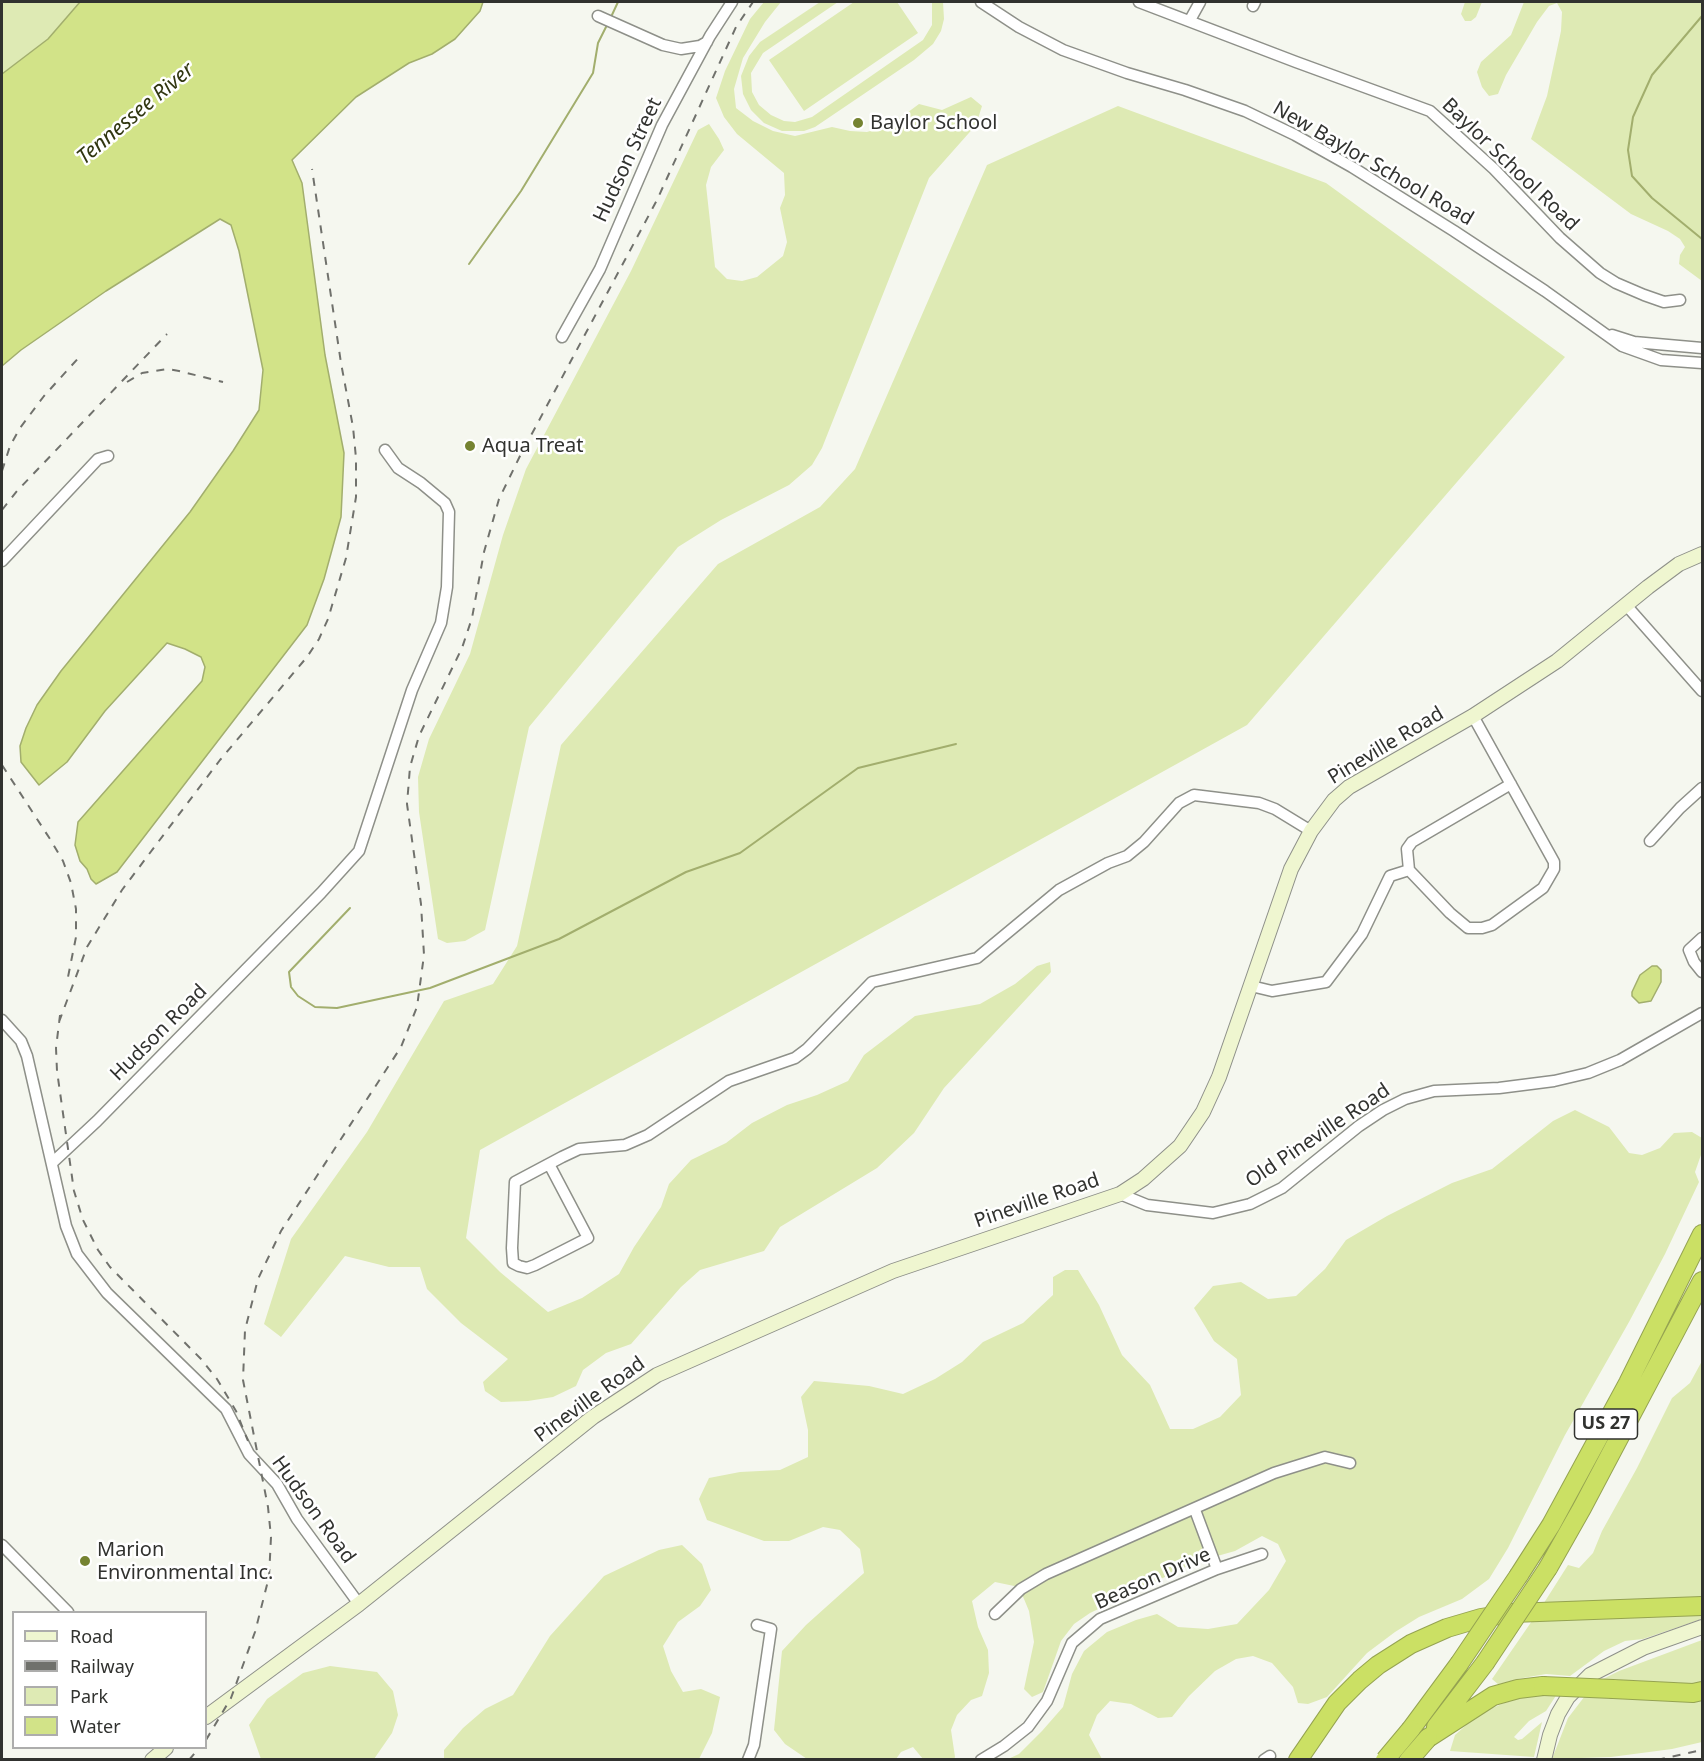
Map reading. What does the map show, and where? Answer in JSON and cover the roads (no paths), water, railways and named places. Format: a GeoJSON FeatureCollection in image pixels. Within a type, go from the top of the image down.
{"type":"FeatureCollection","features":[{"type":"Feature","properties":{"kind":"highway"},"geometry":{"type":"LineString","coordinates":[[1684,1269],[1702,1223]]}},
{"type":"Feature","properties":{"kind":"highway","name":"US 27"},"geometry":{"type":"LineString","coordinates":[[1385,1760],[1459,1664],[1551,1525],[1628,1383],[1702,1234]]}},
{"type":"Feature","properties":{"kind":"highway","name":"US 27"},"geometry":{"type":"LineString","coordinates":[[1409,1760],[1485,1663],[1548,1568],[1702,1281]]}},
{"type":"Feature","properties":{"kind":"highway"},"geometry":{"type":"LineString","coordinates":[[1688,1309],[1702,1290]]}},
{"type":"Feature","properties":{"kind":"highway"},"geometry":{"type":"LineString","coordinates":[[1298,1760],[1337,1703],[1378,1665],[1411,1644],[1447,1628],[1481,1618],[1512,1613],[1702,1606]]}},
{"type":"Feature","properties":{"kind":"highway"},"geometry":{"type":"LineString","coordinates":[[1428,1738],[1493,1696],[1518,1689],[1543,1686],[1693,1693],[1702,1691]]}},
{"type":"Feature","properties":{"kind":"main road","name":"Pineville Road"},"geometry":{"type":"LineString","coordinates":[[207,1716],[359,1604],[593,1417],[657,1375],[892,1271],[1120,1194],[1143,1179],[1180,1146],[1203,1112],[1219,1077],[1291,869],[1311,831],[1334,800],[1349,788],[1473,717],[1557,661],[1679,564],[1702,554]]}},
{"type":"Feature","properties":{"kind":"main road"},"geometry":{"type":"LineString","coordinates":[[1544,1757],[1550,1735],[1568,1697],[1590,1675],[1643,1648],[1702,1627]]}},
{"type":"Feature","properties":{"kind":"main road"},"geometry":{"type":"LineString","coordinates":[[152,1760],[163,1749]]}},
{"type":"Feature","properties":{"kind":"street","name":"Hudson Street"},"geometry":{"type":"LineString","coordinates":[[562,337],[600,269],[662,126],[707,42],[732,2]]}},
{"type":"Feature","properties":{"kind":"street","name":"New Baylor School Road"},"geometry":{"type":"LineString","coordinates":[[981,2],[1019,27],[1063,50],[1245,111],[1295,135],[1454,231],[1545,291],[1622,346],[1661,360],[1702,363]]}},
{"type":"Feature","properties":{"kind":"street","name":"Baylor School Road"},"geometry":{"type":"LineString","coordinates":[[1139,2],[1430,111],[1494,169],[1560,238],[1600,273],[1616,283],[1664,302],[1680,300]]}},
{"type":"Feature","properties":{"kind":"street"},"geometry":{"type":"LineString","coordinates":[[1190,20],[1200,2]]}},
{"type":"Feature","properties":{"kind":"street"},"geometry":{"type":"LineString","coordinates":[[598,16],[663,45],[681,49],[700,46],[707,42]]}},
{"type":"Feature","properties":{"kind":"street","name":"New Baylor School Road"},"geometry":{"type":"LineString","coordinates":[[1600,332],[1634,342],[1702,348]]}},
{"type":"Feature","properties":{"kind":"street","name":"Hudson Road"},"geometry":{"type":"LineString","coordinates":[[359,1604],[297,1519],[277,1484],[249,1454],[226,1409],[107,1293],[90,1273],[71,1243],[52,1163],[98,1120],[296,918],[359,850],[412,690],[441,623],[447,587],[449,512],[445,502],[398,468],[385,450]]}},
{"type":"Feature","properties":{"kind":"street"},"geometry":{"type":"LineString","coordinates":[[2,561],[98,459],[108,456]]}},
{"type":"Feature","properties":{"kind":"street"},"geometry":{"type":"LineString","coordinates":[[1626,605],[1702,691]]}},
{"type":"Feature","properties":{"kind":"street"},"geometry":{"type":"LineString","coordinates":[[1473,717],[1554,862],[1554,869],[1543,888],[1492,925],[1468,928],[1450,914],[1409,870],[1407,849],[1412,842],[1510,784]]}},
{"type":"Feature","properties":{"kind":"street"},"geometry":{"type":"LineString","coordinates":[[1650,841],[1702,788]]}},
{"type":"Feature","properties":{"kind":"street"},"geometry":{"type":"LineString","coordinates":[[549,1164],[588,1238],[535,1265],[527,1268],[519,1266],[513,1263],[512,1248],[514,1182],[549,1164],[579,1149],[625,1145],[648,1135],[729,1081],[795,1058],[807,1049],[872,982],[977,958],[1059,890],[1108,863],[1127,856],[1144,842],[1179,803],[1194,795],[1259,803],[1275,809],[1311,831]]}},
{"type":"Feature","properties":{"kind":"street"},"geometry":{"type":"LineString","coordinates":[[1251,986],[1272,991],[1326,982],[1362,934],[1390,876],[1409,870]]}},
{"type":"Feature","properties":{"kind":"street"},"geometry":{"type":"LineString","coordinates":[[1702,938],[1689,950],[1694,962],[1702,972]]}},
{"type":"Feature","properties":{"kind":"street","name":"Old Pineville Road"},"geometry":{"type":"LineString","coordinates":[[1120,1194],[1147,1205],[1213,1213],[1250,1204],[1282,1188],[1359,1125],[1405,1099],[1434,1091],[1499,1088],[1554,1081],[1588,1073],[1620,1060],[1702,1013]]}},
{"type":"Feature","properties":{"kind":"street"},"geometry":{"type":"LineString","coordinates":[[2,1020],[21,1041],[27,1056],[52,1163]]}},
{"type":"Feature","properties":{"kind":"street"},"geometry":{"type":"LineString","coordinates":[[995,1614],[1021,1589],[1046,1574],[1104,1546],[1195,1510],[1274,1473],[1325,1457],[1350,1463]]}},
{"type":"Feature","properties":{"kind":"street"},"geometry":{"type":"LineString","coordinates":[[1195,1510],[1217,1569]]}},
{"type":"Feature","properties":{"kind":"street"},"geometry":{"type":"LineString","coordinates":[[2,1545],[67,1611]]}},
{"type":"Feature","properties":{"kind":"street","name":"Beason Drive"},"geometry":{"type":"LineString","coordinates":[[981,1760],[1028,1727],[1047,1701],[1072,1643],[1100,1619],[1217,1569],[1262,1554]]}},
{"type":"Feature","properties":{"kind":"street"},"geometry":{"type":"LineString","coordinates":[[748,1760],[754,1745],[771,1629],[757,1625]]}},
{"type":"Feature","properties":{"kind":"water","name":"Tennessee River"},"geometry":{"type":"Polygon","coordinates":[[[80,2],[483,2],[480,11],[455,39],[432,54],[409,63],[356,97],[292,160],[302,183],[325,355],[344,453],[341,517],[324,579],[307,625],[117,872],[96,884],[80,861],[75,845],[78,822],[202,681],[205,667],[201,657],[167,643],[105,711],[67,762],[39,785],[21,762],[20,746],[37,705],[61,671],[190,512],[233,451],[259,410],[263,370],[239,251],[231,225],[220,219],[106,291],[21,350],[2,366],[2,74],[48,39],[80,2]]]}},
{"type":"Feature","properties":{"kind":"water"},"geometry":{"type":"Polygon","coordinates":[[[1652,966],[1657,966],[1661,970],[1661,982],[1651,1001],[1639,1003],[1632,996],[1632,992],[1640,975],[1652,966]]]}},
{"type":"Feature","properties":{"kind":"waterway"},"geometry":{"type":"LineString","coordinates":[[611,17],[618,2]]}},
{"type":"Feature","properties":{"kind":"waterway"},"geometry":{"type":"LineString","coordinates":[[1702,16],[1652,75],[1633,117],[1628,150],[1632,176],[1652,198],[1702,239]]}},
{"type":"Feature","properties":{"kind":"waterway"},"geometry":{"type":"LineString","coordinates":[[469,264],[521,191],[593,73],[598,43],[607,25]]}},
{"type":"Feature","properties":{"kind":"waterway"},"geometry":{"type":"LineString","coordinates":[[350,908],[289,972],[291,987],[298,996],[315,1007],[337,1008],[430,988],[559,939],[686,872],[740,853],[858,768],[956,744]]}},
{"type":"Feature","properties":{"kind":"railway"},"geometry":{"type":"LineString","coordinates":[[207,1738],[231,1698],[255,1632],[269,1577],[271,1537],[268,1507],[243,1380],[245,1330],[258,1279],[281,1231],[401,1047],[417,1007],[424,955],[421,904],[407,804],[410,767],[419,736],[462,648],[472,618],[484,552],[499,499],[657,200],[736,27],[753,2]]}},
{"type":"Feature","properties":{"kind":"railway"},"geometry":{"type":"LineString","coordinates":[[59,1022],[87,947],[122,890],[220,760],[307,657],[328,619],[346,558],[356,497],[356,458],[312,169]]}},
{"type":"Feature","properties":{"kind":"railway"},"geometry":{"type":"LineString","coordinates":[[2,510],[17,491],[167,334]]}},
{"type":"Feature","properties":{"kind":"railway"},"geometry":{"type":"LineString","coordinates":[[2,471],[10,446],[20,428],[44,396],[82,354]]}},
{"type":"Feature","properties":{"kind":"railway"},"geometry":{"type":"LineString","coordinates":[[127,382],[142,373],[167,369],[223,382]]}},
{"type":"Feature","properties":{"kind":"railway"},"geometry":{"type":"LineString","coordinates":[[2,765],[63,861],[71,883],[76,909],[76,937],[68,977]]}},
{"type":"Feature","properties":{"kind":"railway"},"geometry":{"type":"LineString","coordinates":[[60,1015],[56,1048],[57,1071],[74,1191],[83,1220],[98,1250],[110,1267],[201,1359],[217,1379],[236,1411],[248,1441]]}},
{"type":"Feature","properties":{"kind":"railway"},"geometry":{"type":"LineString","coordinates":[[189,1760],[198,1749]]}},
{"type":"Feature","properties":{"kind":"railway"},"geometry":{"type":"LineString","coordinates":[[1657,1760],[1702,1750]]}},
{"type":"Feature","properties":{"kind":"railway"},"geometry":{"type":"LineString","coordinates":[[1348,1760],[1422,1760]]}},
{"type":"Feature","properties":{"kind":"place","name":"Baylor School"},"geometry":{"type":"Point","coordinates":[858,123]}},
{"type":"Feature","properties":{"kind":"place","name":"Aqua Treat"},"geometry":{"type":"Point","coordinates":[470,446]}},
{"type":"Feature","properties":{"kind":"place","name":"Marion Environmental Inc."},"geometry":{"type":"Point","coordinates":[85,1561]}}]}
